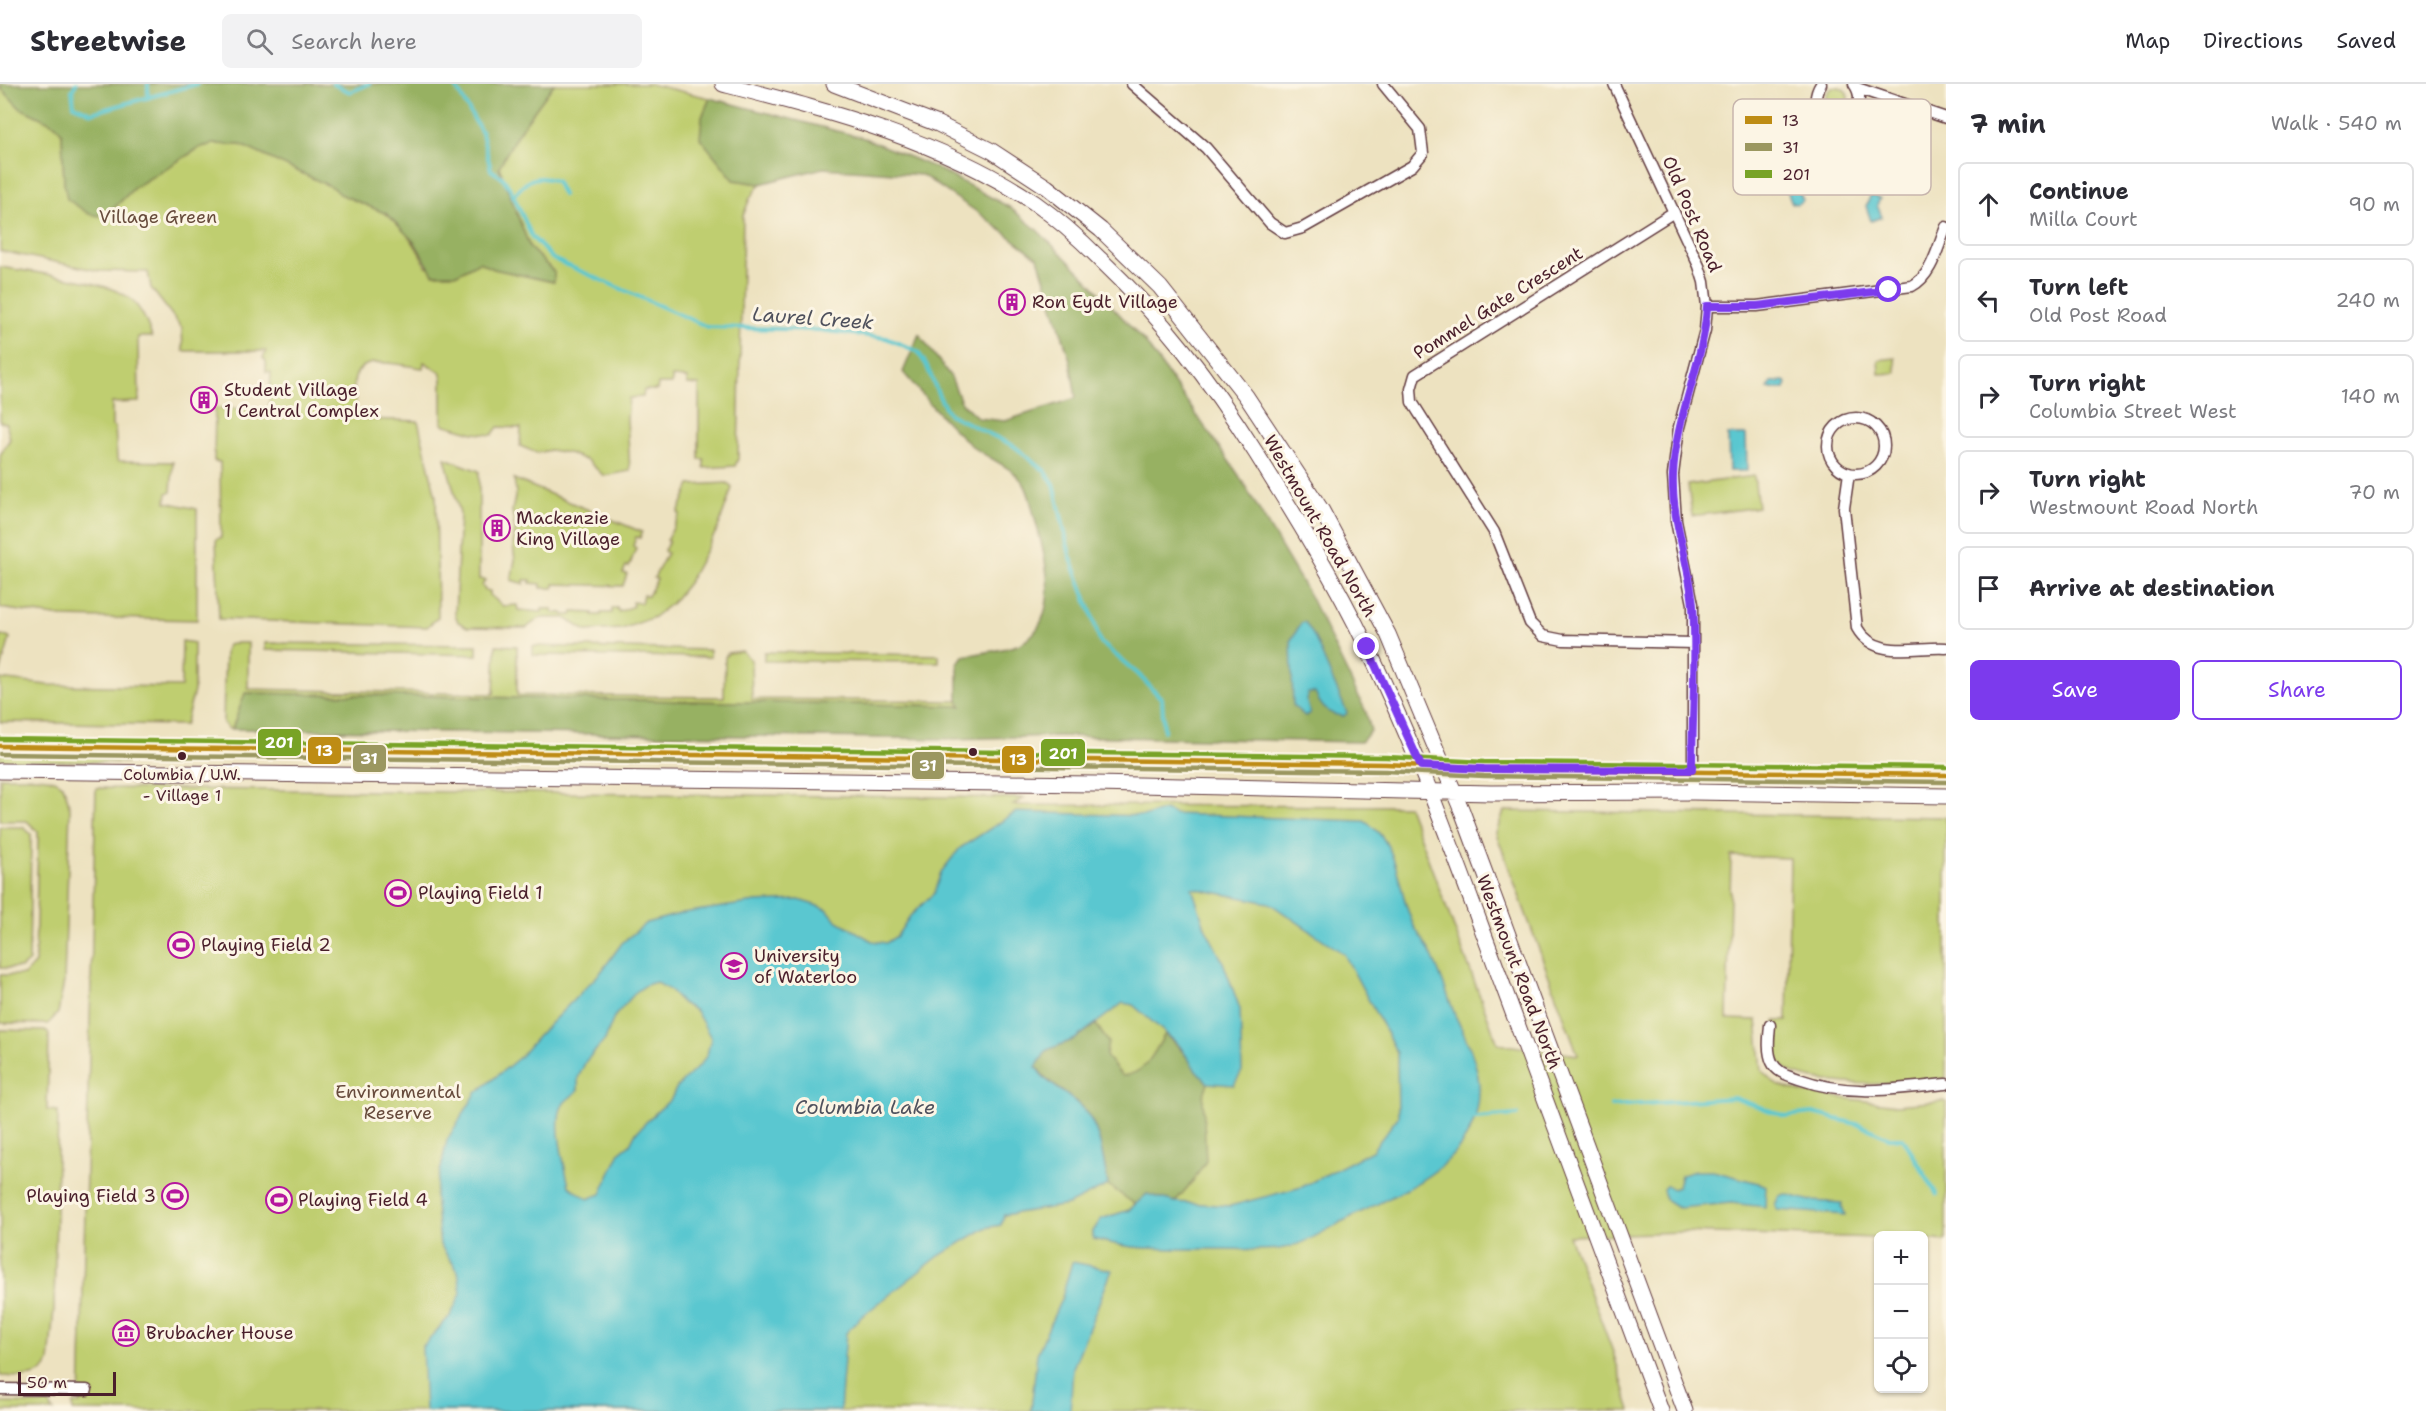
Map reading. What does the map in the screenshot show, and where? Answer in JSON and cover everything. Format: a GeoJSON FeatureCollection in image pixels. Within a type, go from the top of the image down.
{"type":"FeatureCollection","features":[{"type":"Feature","properties":{"kind":"main road","name":"Westmount Road North"},"geometry":{"type":"LineString","coordinates":[[723,84],[866,124],[927,146],[986,173],[1035,204],[1070,230],[1135,292],[1189,354],[1228,409],[1301,525],[1367,647],[1421,766],[1661,1411]]}},
{"type":"Feature","properties":{"kind":"main road","name":"Westmount Road North"},"geometry":{"type":"LineString","coordinates":[[834,84],[938,124],[992,151],[1047,187],[1101,230],[1160,287],[1246,396],[1322,511],[1388,634],[1453,791],[1685,1411]]}},
{"type":"Feature","properties":{"kind":"main road"},"geometry":{"type":"LineString","coordinates":[[0,746],[1946,775]]}},
{"type":"Feature","properties":{"kind":"main road"},"geometry":{"type":"LineString","coordinates":[[0,771],[1946,796]]}},
{"type":"Feature","properties":{"kind":"street"},"geometry":{"type":"LineString","coordinates":[[1132,84],[1206,148],[1270,223],[1285,233],[1303,228],[1412,166],[1423,153],[1420,129],[1383,84]]}},
{"type":"Feature","properties":{"kind":"street","name":"Old Post Road"},"geometry":{"type":"LineString","coordinates":[[1614,84],[1699,266],[1707,306],[1705,330],[1679,427],[1673,475],[1676,521],[1693,604],[1693,792]]}},
{"type":"Feature","properties":{"kind":"street"},"geometry":{"type":"LineString","coordinates":[[1816,99],[1821,84]]}},
{"type":"Feature","properties":{"kind":"street"},"geometry":{"type":"LineString","coordinates":[[1855,86],[1892,99]]}},
{"type":"Feature","properties":{"kind":"street"},"geometry":{"type":"LineString","coordinates":[[1931,113],[1946,118]]}},
{"type":"Feature","properties":{"kind":"street","name":"Pommel Gate Crescent"},"geometry":{"type":"LineString","coordinates":[[1674,212],[1414,375],[1411,389],[1412,402],[1494,532],[1530,623],[1543,636],[1563,640],[1694,643]]}},
{"type":"Feature","properties":{"kind":"street"},"geometry":{"type":"LineString","coordinates":[[1707,306],[1757,306],[1912,286],[1919,283],[1926,273],[1946,227]]}},
{"type":"Feature","properties":{"kind":"street"},"geometry":{"type":"LineString","coordinates":[[1854,416],[1868,420],[1877,427],[1883,436],[1885,447],[1879,463],[1870,470],[1858,474],[1849,473],[1835,464],[1830,454],[1829,442],[1837,425],[1854,416]]}},
{"type":"Feature","properties":{"kind":"street"},"geometry":{"type":"LineString","coordinates":[[1849,473],[1844,508],[1857,628],[1870,644],[1882,648],[1946,648]]}},
{"type":"Feature","properties":{"kind":"street"},"geometry":{"type":"LineString","coordinates":[[1770,1025],[1769,1053],[1773,1064],[1782,1073],[1815,1085],[1859,1091],[1946,1084]]}},
{"type":"Feature","properties":{"kind":"street"},"geometry":{"type":"LineString","coordinates":[[0,1389],[87,1390]]}},
{"type":"Feature","properties":{"kind":"green space"},"geometry":{"type":"Polygon","coordinates":[[[0,84],[554,84],[518,133],[499,167],[530,248],[554,272],[554,282],[494,269],[479,262],[457,274],[433,274],[415,243],[387,214],[340,194],[334,188],[241,145],[213,144],[201,147],[135,187],[111,211],[100,216],[89,214],[67,199],[62,133],[56,125],[20,108],[0,87],[0,84]]]}},
{"type":"Feature","properties":{"kind":"green space","name":"Village Green"},"geometry":{"type":"Polygon","coordinates":[[[554,84],[650,84],[710,98],[702,117],[734,180],[760,184],[750,198],[743,216],[738,459],[735,466],[704,468],[704,459],[699,459],[699,385],[687,384],[687,378],[672,377],[672,384],[658,384],[657,390],[644,390],[643,397],[629,398],[627,419],[630,471],[604,476],[588,461],[568,453],[550,450],[537,453],[520,446],[521,428],[498,427],[492,435],[474,433],[442,424],[442,377],[440,372],[424,362],[423,368],[389,363],[367,364],[360,369],[355,378],[354,391],[358,414],[366,419],[418,421],[436,497],[438,617],[427,627],[219,619],[216,539],[221,538],[220,462],[214,461],[215,408],[269,410],[271,372],[266,372],[266,361],[263,358],[266,351],[183,351],[182,328],[151,288],[148,272],[100,271],[0,251],[0,87],[20,108],[56,125],[62,133],[64,183],[111,211],[135,187],[201,147],[213,144],[241,145],[386,214],[399,224],[409,237],[426,266],[457,274],[479,262],[494,269],[553,282],[554,272],[530,248],[499,167],[518,133],[554,84]]]}},
{"type":"Feature","properties":{"kind":"green space"},"geometry":{"type":"Polygon","coordinates":[[[1837,87],[1845,90],[1848,99],[1826,98],[1829,90],[1837,87]]]}},
{"type":"Feature","properties":{"kind":"green space"},"geometry":{"type":"Polygon","coordinates":[[[710,98],[864,138],[938,169],[1009,207],[1035,228],[1087,279],[1145,342],[1238,474],[1310,596],[1366,712],[1371,731],[1361,742],[1056,736],[953,739],[232,729],[245,693],[961,706],[958,701],[958,663],[963,656],[1022,643],[1035,632],[1043,618],[1048,586],[1043,550],[1031,501],[1024,484],[1013,472],[978,451],[962,438],[903,372],[919,334],[951,377],[961,402],[978,418],[1005,421],[1076,398],[1070,360],[1038,258],[983,216],[922,175],[823,168],[760,184],[734,180],[700,138],[702,117],[710,98]]]}},
{"type":"Feature","properties":{"kind":"green space"},"geometry":{"type":"Polygon","coordinates":[[[0,267],[85,281],[117,291],[137,305],[143,315],[152,337],[138,337],[139,402],[112,403],[112,426],[115,427],[117,459],[118,461],[173,462],[171,492],[167,493],[166,502],[197,509],[197,620],[62,617],[0,608],[0,455],[10,439],[6,423],[0,422],[0,267]]]}},
{"type":"Feature","properties":{"kind":"green space"},"geometry":{"type":"Polygon","coordinates":[[[1895,358],[1896,373],[1879,374],[1878,360],[1895,358]]]}},
{"type":"Feature","properties":{"kind":"green space"},"geometry":{"type":"Polygon","coordinates":[[[445,458],[479,471],[479,579],[485,580],[482,586],[485,590],[490,591],[490,595],[503,606],[517,605],[518,610],[542,612],[542,609],[553,609],[554,613],[564,615],[572,615],[573,612],[601,615],[601,613],[612,613],[612,608],[617,608],[619,612],[633,606],[632,602],[641,603],[643,594],[648,596],[657,579],[654,578],[667,553],[664,551],[669,541],[667,540],[680,514],[678,513],[690,485],[727,483],[732,488],[718,528],[688,583],[672,603],[654,617],[622,629],[586,631],[565,618],[540,618],[526,628],[467,627],[458,622],[455,614],[460,513],[445,458]]]}},
{"type":"Feature","properties":{"kind":"green space"},"geometry":{"type":"Polygon","coordinates":[[[1754,476],[1758,507],[1692,516],[1688,485],[1754,476]]]}},
{"type":"Feature","properties":{"kind":"green space"},"geometry":{"type":"Polygon","coordinates":[[[514,479],[642,532],[640,538],[636,537],[633,546],[636,548],[629,567],[626,566],[623,573],[627,574],[623,586],[554,584],[554,588],[541,588],[541,584],[530,583],[531,580],[524,580],[524,584],[511,580],[515,560],[513,546],[515,530],[512,511],[516,492],[514,479]]]}},
{"type":"Feature","properties":{"kind":"green space"},"geometry":{"type":"Polygon","coordinates":[[[0,635],[10,638],[0,673],[0,635]]]}},
{"type":"Feature","properties":{"kind":"green space"},"geometry":{"type":"Polygon","coordinates":[[[182,641],[194,643],[194,691],[185,725],[0,722],[0,679],[47,685],[181,687],[182,641]]]}},
{"type":"Feature","properties":{"kind":"green space"},"geometry":{"type":"Polygon","coordinates":[[[248,643],[248,689],[494,694],[496,645],[517,646],[517,695],[724,697],[725,657],[728,653],[742,651],[751,660],[752,699],[958,701],[962,706],[246,693],[232,729],[229,729],[223,723],[225,651],[228,645],[248,643]]]}},
{"type":"Feature","properties":{"kind":"green space"},"geometry":{"type":"Polygon","coordinates":[[[265,643],[477,645],[477,655],[265,650],[265,643]]]}},
{"type":"Feature","properties":{"kind":"green space"},"geometry":{"type":"Polygon","coordinates":[[[533,646],[710,650],[710,657],[533,655],[533,646]]]}},
{"type":"Feature","properties":{"kind":"green space"},"geometry":{"type":"Polygon","coordinates":[[[764,652],[939,655],[939,662],[764,661],[764,652]]]}},
{"type":"Feature","properties":{"kind":"green space"},"geometry":{"type":"Polygon","coordinates":[[[0,752],[186,755],[189,758],[186,763],[0,761],[0,752]]]}},
{"type":"Feature","properties":{"kind":"green space"},"geometry":{"type":"Polygon","coordinates":[[[0,777],[42,777],[57,781],[65,791],[70,809],[64,982],[58,1013],[48,1024],[0,1023],[0,975],[24,975],[35,963],[38,832],[27,821],[0,821],[0,777]]]}},
{"type":"Feature","properties":{"kind":"green space","name":"Environmental Reserve"},"geometry":{"type":"Polygon","coordinates":[[[96,788],[1024,798],[1013,805],[1408,806],[1498,1044],[1578,1055],[1496,833],[1504,811],[1946,817],[1946,1078],[1911,1083],[1861,1084],[1812,1078],[1794,1073],[1782,1066],[1775,1051],[1775,1021],[1787,1021],[1790,858],[1731,856],[1727,1019],[1757,1020],[1762,1071],[1777,1085],[1804,1093],[1896,1105],[1946,1102],[1946,1241],[1928,1239],[1928,1231],[1874,1231],[1874,1238],[1681,1232],[1569,1236],[1613,1352],[1631,1411],[73,1411],[73,1404],[80,1404],[96,788]]]}},
{"type":"Feature","properties":{"kind":"green space"},"geometry":{"type":"Polygon","coordinates":[[[0,827],[23,827],[31,834],[29,961],[21,968],[0,968],[0,827]]]}},
{"type":"Feature","properties":{"kind":"green space"},"geometry":{"type":"Polygon","coordinates":[[[1096,1024],[1108,1042],[1106,1056],[1122,1076],[1143,1067],[1165,1034],[1208,1083],[1203,1097],[1206,1161],[1175,1202],[1147,1194],[1136,1205],[1108,1185],[1100,1145],[1090,1118],[1036,1066],[1047,1050],[1075,1039],[1096,1024]]]}},
{"type":"Feature","properties":{"kind":"green space"},"geometry":{"type":"Polygon","coordinates":[[[0,1030],[47,1031],[49,1035],[47,1110],[58,1111],[54,1309],[49,1362],[41,1373],[21,1377],[0,1376],[0,1030]]]}},
{"type":"Feature","properties":{"kind":"green space"},"geometry":{"type":"Polygon","coordinates":[[[0,1403],[49,1404],[54,1411],[0,1411],[0,1403]]]}},
{"type":"Feature","properties":{"kind":"water"},"geometry":{"type":"Polygon","coordinates":[[[1789,195],[1800,195],[1803,200],[1797,204],[1792,203],[1789,195]]]}},
{"type":"Feature","properties":{"kind":"water"},"geometry":{"type":"Polygon","coordinates":[[[1871,195],[1880,199],[1877,205],[1882,217],[1871,221],[1866,206],[1871,195]]]}},
{"type":"Feature","properties":{"kind":"water"},"geometry":{"type":"Polygon","coordinates":[[[1785,381],[1787,383],[1785,389],[1768,389],[1772,382],[1785,381]]]}},
{"type":"Feature","properties":{"kind":"water"},"geometry":{"type":"Polygon","coordinates":[[[1728,435],[1746,435],[1747,471],[1729,471],[1728,435]]]}},
{"type":"Feature","properties":{"kind":"water"},"geometry":{"type":"Polygon","coordinates":[[[1305,622],[1314,636],[1347,713],[1344,716],[1326,709],[1315,693],[1308,693],[1306,699],[1310,713],[1305,716],[1293,706],[1291,640],[1301,623],[1305,622]]]}},
{"type":"Feature","properties":{"kind":"water","name":"Columbia Lake"},"geometry":{"type":"Polygon","coordinates":[[[1164,810],[1174,814],[1364,821],[1376,830],[1392,855],[1409,915],[1437,967],[1470,1048],[1478,1075],[1477,1111],[1468,1134],[1455,1153],[1437,1169],[1394,1196],[1315,1236],[1279,1249],[1156,1249],[1123,1246],[1093,1239],[1092,1233],[1101,1219],[1129,1210],[1147,1194],[1175,1202],[1230,1206],[1302,1187],[1372,1151],[1398,1117],[1397,1053],[1344,954],[1269,903],[1192,888],[1205,927],[1223,962],[1240,1009],[1242,1071],[1234,1085],[1208,1083],[1195,1069],[1179,1045],[1133,1005],[1123,1003],[1075,1039],[1047,1050],[1036,1067],[1047,1080],[1078,1104],[1090,1118],[1100,1145],[1108,1185],[1068,1205],[1004,1215],[1001,1225],[985,1228],[939,1256],[861,1317],[846,1333],[840,1411],[425,1411],[422,1347],[451,1315],[461,1293],[458,1271],[440,1245],[435,1195],[447,1140],[476,1093],[520,1057],[601,972],[622,943],[646,923],[683,913],[756,902],[799,900],[827,909],[836,920],[872,941],[886,943],[897,936],[910,916],[934,893],[941,872],[960,848],[1016,812],[1146,816],[1164,810]],[[656,982],[636,992],[614,1017],[605,1040],[586,1061],[578,1078],[578,1090],[560,1110],[560,1143],[569,1186],[588,1199],[601,1194],[620,1152],[630,1144],[635,1134],[650,1118],[671,1099],[677,1087],[707,1055],[711,1038],[696,1011],[682,1003],[671,991],[656,982]]]}},
{"type":"Feature","properties":{"kind":"water"},"geometry":{"type":"Polygon","coordinates":[[[1695,1171],[1713,1171],[1766,1186],[1765,1207],[1731,1203],[1679,1208],[1665,1199],[1663,1189],[1667,1185],[1672,1189],[1678,1187],[1681,1175],[1695,1171]]]}},
{"type":"Feature","properties":{"kind":"water"},"geometry":{"type":"Polygon","coordinates":[[[1785,1194],[1811,1201],[1843,1203],[1845,1215],[1777,1210],[1775,1205],[1779,1196],[1785,1194]]]}},
{"type":"Feature","properties":{"kind":"water"},"geometry":{"type":"Polygon","coordinates":[[[1072,1262],[1112,1270],[1073,1368],[1070,1411],[1031,1411],[1037,1354],[1062,1297],[1072,1262]]]}},
{"type":"Feature","properties":{"kind":"waterway","name":"Laurel Creek"},"geometry":{"type":"LineString","coordinates":[[76,84],[72,90],[74,105],[91,113],[197,84]]}},
{"type":"Feature","properties":{"kind":"waterway"},"geometry":{"type":"LineString","coordinates":[[148,84],[148,98]]}},
{"type":"Feature","properties":{"kind":"waterway","name":"Laurel Creek"},"geometry":{"type":"LineString","coordinates":[[333,84],[350,92],[369,84]]}},
{"type":"Feature","properties":{"kind":"waterway","name":"Laurel Creek"},"geometry":{"type":"LineString","coordinates":[[454,84],[482,133],[491,170],[503,178],[511,190],[532,237],[553,259],[708,327],[820,330],[886,338],[917,351],[926,364],[949,414],[1014,446],[1045,471],[1054,484],[1070,556],[1100,642],[1138,674],[1162,699],[1164,731]]}},
{"type":"Feature","properties":{"kind":"waterway"},"geometry":{"type":"LineString","coordinates":[[513,196],[527,182],[537,178],[556,181],[563,195]]}},
{"type":"Feature","properties":{"kind":"waterway"},"geometry":{"type":"LineString","coordinates":[[1611,1106],[1734,1098],[1785,1116],[1813,1113],[1860,1125],[1889,1138],[1903,1138],[1937,1195]]}},
{"type":"Feature","properties":{"kind":"waterway"},"geometry":{"type":"LineString","coordinates":[[1475,1118],[1517,1115]]}},
{"type":"Feature","properties":{"kind":"transit line","name":"201"},"geometry":{"type":"LineString","coordinates":[[0,739],[1386,757],[1484,762],[1946,767]]}},
{"type":"Feature","properties":{"kind":"transit line","name":"13"},"geometry":{"type":"LineString","coordinates":[[0,746],[1386,764],[1484,769],[1946,775]]}},
{"type":"Feature","properties":{"kind":"transit line","name":"31"},"geometry":{"type":"LineString","coordinates":[[0,754],[1386,771],[1484,776],[1946,782]]}},
{"type":"Feature","properties":{"kind":"place","name":"Ron Eydt Village"},"geometry":{"type":"Point","coordinates":[1012,302]}},
{"type":"Feature","properties":{"kind":"place","name":"Student Village 1 Central Complex"},"geometry":{"type":"Point","coordinates":[204,400]}},
{"type":"Feature","properties":{"kind":"place","name":"Mackenzie King Village"},"geometry":{"type":"Point","coordinates":[497,528]}},
{"type":"Feature","properties":{"kind":"place","name":"Columbia / U.W. - Village 1"},"geometry":{"type":"Point","coordinates":[182,756]}},
{"type":"Feature","properties":{"kind":"place","name":"Playing Field 1"},"geometry":{"type":"Point","coordinates":[398,893]}},
{"type":"Feature","properties":{"kind":"place","name":"Playing Field 2"},"geometry":{"type":"Point","coordinates":[181,945]}},
{"type":"Feature","properties":{"kind":"place","name":"University of Waterloo"},"geometry":{"type":"Point","coordinates":[734,966]}},
{"type":"Feature","properties":{"kind":"place","name":"Playing Field 3"},"geometry":{"type":"Point","coordinates":[175,1196]}},
{"type":"Feature","properties":{"kind":"place","name":"Playing Field 4"},"geometry":{"type":"Point","coordinates":[279,1200]}},
{"type":"Feature","properties":{"kind":"place","name":"Brubacher House"},"geometry":{"type":"Point","coordinates":[126,1333]}},
{"type":"Feature","properties":{"kind":"route"},"geometry":{"type":"LineString","coordinates":[[1367,647],[1421,766],[1484,769],[1692,770],[1693,604],[1676,521],[1673,475],[1679,427],[1705,330],[1707,306],[1757,306],[1889,290]]}}]}
